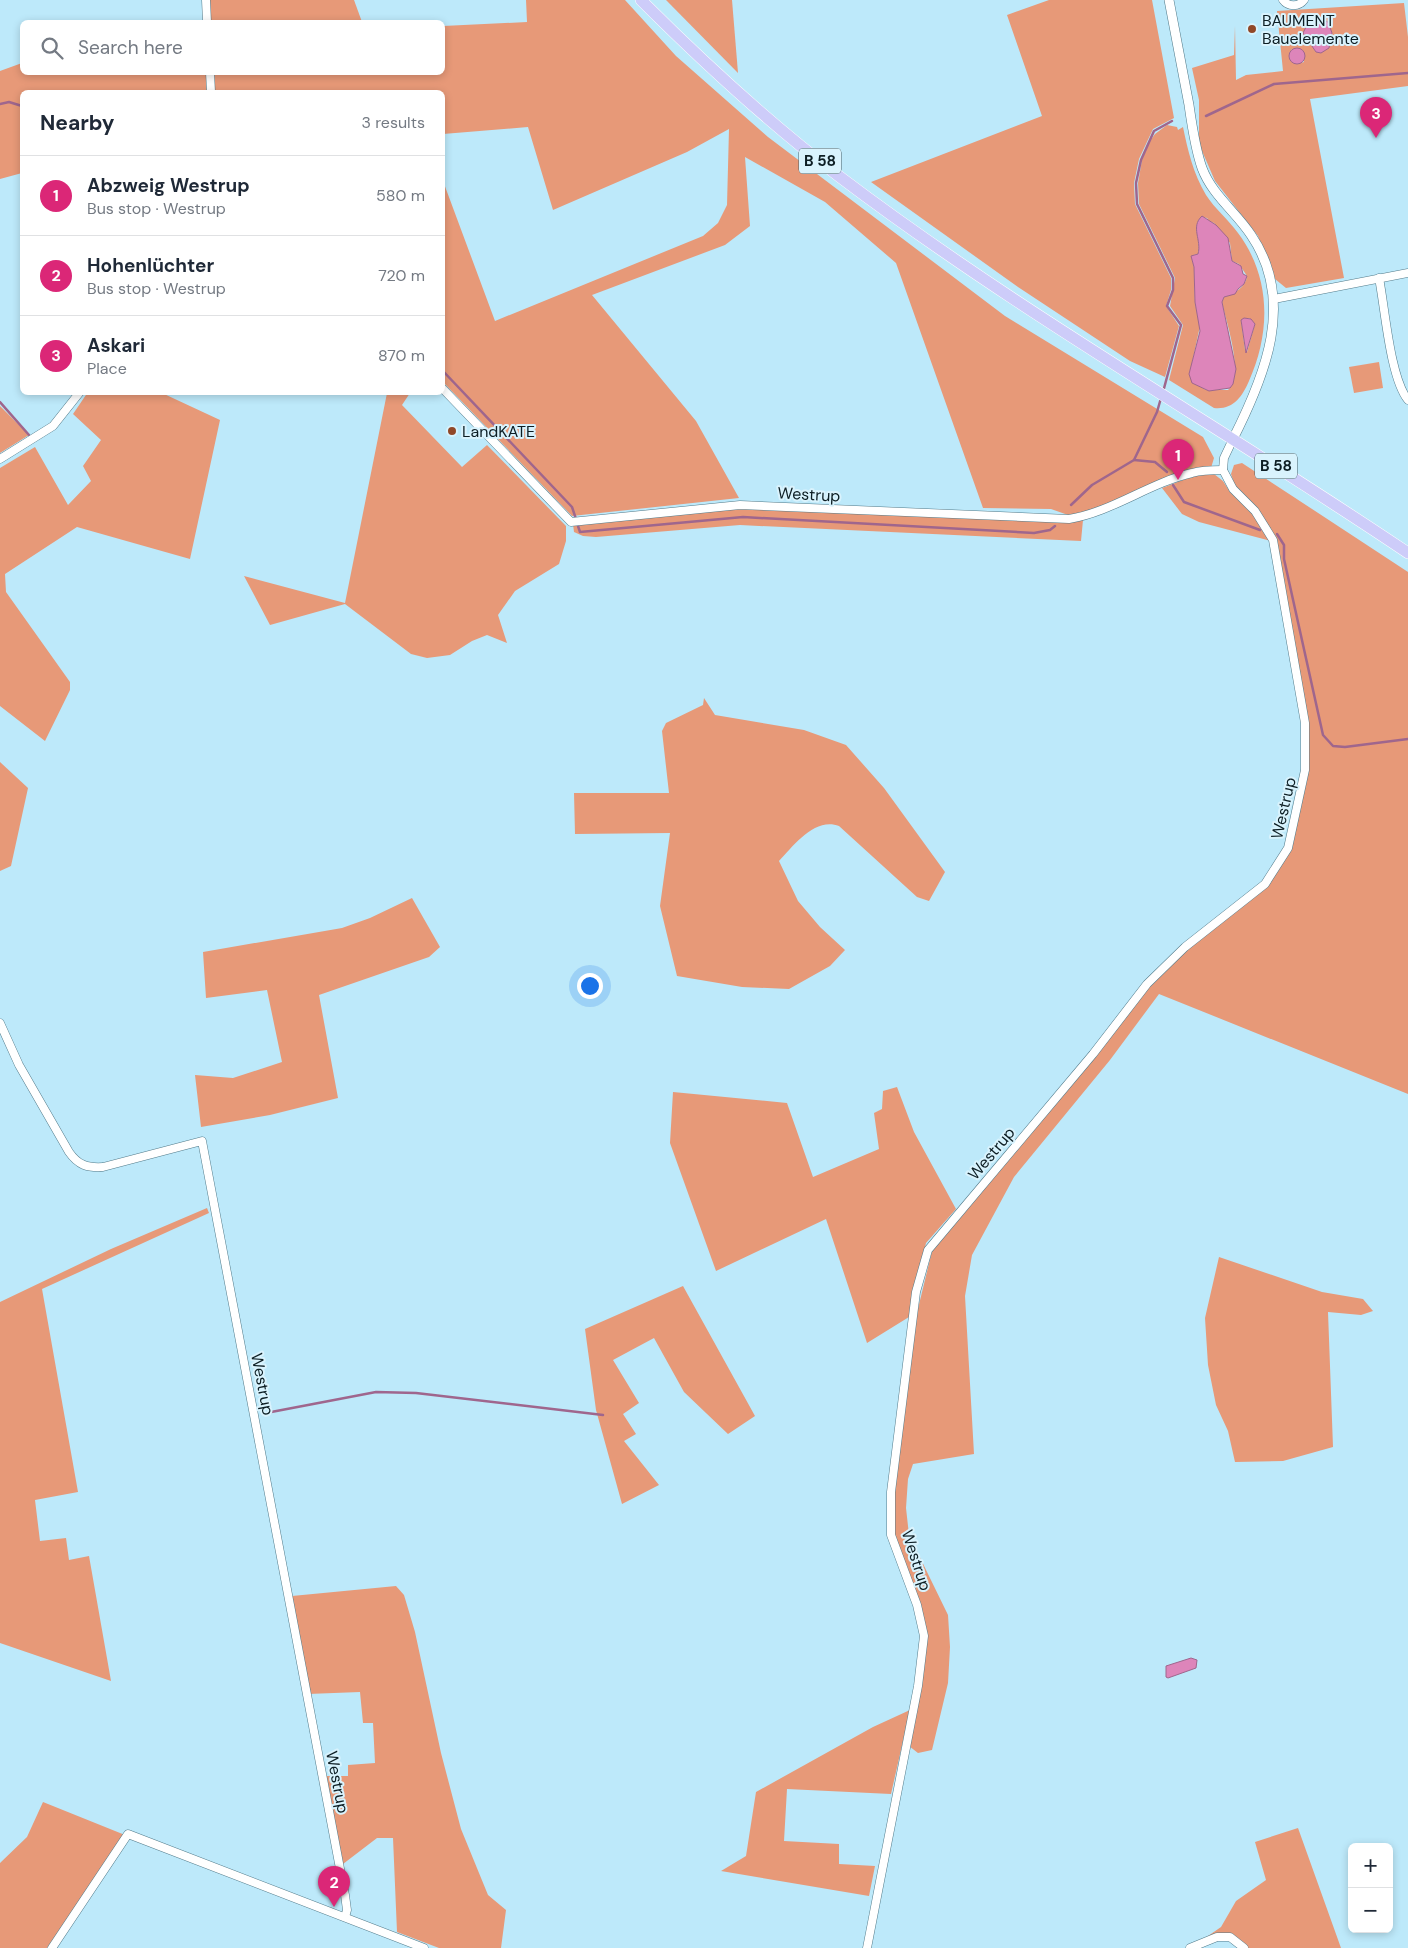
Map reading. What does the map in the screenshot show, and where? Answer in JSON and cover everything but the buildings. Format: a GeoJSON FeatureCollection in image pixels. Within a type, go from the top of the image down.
{"type":"FeatureCollection","features":[{"type":"Feature","properties":{"kind":"main road","name":"B 58"},"geometry":{"type":"LineString","coordinates":[[641,0],[737,92],[839,176],[965,267],[1408,553]]}},
{"type":"Feature","properties":{"kind":"street"},"geometry":{"type":"LineString","coordinates":[[206,0],[207,20]]}},
{"type":"Feature","properties":{"kind":"street"},"geometry":{"type":"LineString","coordinates":[[1169,0],[1194,134],[1203,169],[1215,192],[1242,223],[1258,247],[1268,269],[1274,299],[1274,327],[1267,360],[1254,396],[1224,458],[1223,470]]}},
{"type":"Feature","properties":{"kind":"street"},"geometry":{"type":"LineString","coordinates":[[1283,0],[1291,5],[1300,4],[1304,0]]}},
{"type":"Feature","properties":{"kind":"street"},"geometry":{"type":"LineString","coordinates":[[210,75],[211,90]]}},
{"type":"Feature","properties":{"kind":"street"},"geometry":{"type":"LineString","coordinates":[[1274,299],[1408,273]]}},
{"type":"Feature","properties":{"kind":"street"},"geometry":{"type":"LineString","coordinates":[[1379,278],[1396,373],[1401,389],[1408,400]]}},
{"type":"Feature","properties":{"kind":"street","name":"Westrup"},"geometry":{"type":"LineString","coordinates":[[445,391],[571,522],[740,505],[1068,519],[1086,516],[1194,472],[1223,470],[1233,489],[1255,510],[1273,540],[1305,723],[1305,770],[1288,848],[1265,884],[1185,947],[1147,984],[1093,1054],[928,1250],[923,1263],[916,1292],[891,1492],[892,1535],[917,1605],[924,1636],[918,1686],[867,1948]]}},
{"type":"Feature","properties":{"kind":"street"},"geometry":{"type":"LineString","coordinates":[[0,459],[53,426],[78,395]]}},
{"type":"Feature","properties":{"kind":"street","name":"Westrup"},"geometry":{"type":"LineString","coordinates":[[0,1023],[19,1065],[69,1152],[79,1164],[94,1168],[103,1167],[202,1141],[345,1895],[347,1910],[345,1917]]}},
{"type":"Feature","properties":{"kind":"street"},"geometry":{"type":"LineString","coordinates":[[52,1948],[128,1834],[424,1948]]}},
{"type":"Feature","properties":{"kind":"street"},"geometry":{"type":"LineString","coordinates":[[1190,1948],[1217,1937],[1230,1937],[1244,1948]]}},
{"type":"Feature","properties":{"kind":"shaded area"},"geometry":{"type":"Polygon","coordinates":[[[207,0],[354,0],[361,20],[208,20],[207,0]]]}},
{"type":"Feature","properties":{"kind":"shaded area"},"geometry":{"type":"Polygon","coordinates":[[[526,0],[625,0],[676,56],[768,137],[1005,316],[1203,437],[1214,458],[1211,468],[1088,512],[1068,515],[1051,509],[983,508],[896,263],[825,202],[745,157],[750,226],[725,245],[592,295],[696,421],[739,498],[572,516],[445,384],[445,186],[495,321],[703,236],[718,223],[727,205],[729,129],[687,152],[553,210],[528,127],[445,134],[445,90],[213,90],[212,75],[445,75],[445,26],[527,22],[526,0]]]}},
{"type":"Feature","properties":{"kind":"shaded area"},"geometry":{"type":"Polygon","coordinates":[[[666,0],[732,0],[738,73],[666,0]]]}},
{"type":"Feature","properties":{"kind":"shaded area"},"geometry":{"type":"Polygon","coordinates":[[[1049,0],[1152,0],[1174,118],[1153,129],[1139,159],[1134,183],[1135,204],[1171,278],[1171,290],[1166,306],[1179,326],[1165,377],[1130,361],[1018,287],[871,182],[1042,116],[1007,15],[1049,0]]]}},
{"type":"Feature","properties":{"kind":"shaded area"},"geometry":{"type":"Polygon","coordinates":[[[1404,3],[1408,37],[1408,86],[1310,99],[1344,278],[1286,288],[1275,279],[1258,236],[1215,181],[1199,144],[1199,100],[1192,68],[1234,55],[1235,26],[1236,80],[1246,75],[1283,71],[1277,11],[1404,3]],[[1322,17],[1314,49],[1316,52],[1328,22],[1322,17]],[[1292,49],[1289,54],[1289,58],[1297,64],[1304,62],[1302,50],[1292,49]]]}},
{"type":"Feature","properties":{"kind":"shaded area"},"geometry":{"type":"Polygon","coordinates":[[[1318,17],[1328,22],[1332,33],[1329,48],[1321,53],[1316,52],[1303,33],[1308,23],[1318,17]]]}},
{"type":"Feature","properties":{"kind":"shaded area"},"geometry":{"type":"Polygon","coordinates":[[[1294,48],[1300,48],[1305,53],[1303,62],[1294,64],[1289,59],[1289,53],[1294,48]]]}},
{"type":"Feature","properties":{"kind":"shaded area"},"geometry":{"type":"Polygon","coordinates":[[[20,64],[20,75],[206,75],[207,90],[20,90],[20,174],[0,179],[0,71],[20,64]]]}},
{"type":"Feature","properties":{"kind":"shaded area"},"geometry":{"type":"Polygon","coordinates":[[[1167,125],[1177,127],[1178,130],[1183,127],[1201,187],[1238,233],[1249,250],[1262,286],[1264,324],[1256,362],[1249,381],[1240,397],[1232,405],[1226,407],[1214,408],[1169,380],[1183,325],[1170,306],[1175,278],[1139,204],[1138,183],[1142,160],[1155,134],[1167,125]],[[1201,217],[1197,226],[1198,254],[1194,255],[1192,259],[1195,303],[1200,326],[1192,363],[1194,383],[1206,390],[1228,390],[1233,383],[1235,361],[1222,302],[1224,297],[1242,287],[1247,276],[1239,264],[1232,261],[1230,243],[1214,223],[1207,218],[1201,217]],[[1249,318],[1241,320],[1245,350],[1247,352],[1255,324],[1249,318]]]}},
{"type":"Feature","properties":{"kind":"shaded area"},"geometry":{"type":"Polygon","coordinates":[[[1202,216],[1216,225],[1228,238],[1232,261],[1241,266],[1243,274],[1247,276],[1244,284],[1235,294],[1224,297],[1222,302],[1236,369],[1233,384],[1230,388],[1209,391],[1192,383],[1189,374],[1200,331],[1195,302],[1194,267],[1191,256],[1198,254],[1197,225],[1202,216]]]}},
{"type":"Feature","properties":{"kind":"shaded area"},"geometry":{"type":"Polygon","coordinates":[[[1244,318],[1251,319],[1255,324],[1246,353],[1241,320],[1244,318]]]}},
{"type":"Feature","properties":{"kind":"shaded area"},"geometry":{"type":"Polygon","coordinates":[[[1379,362],[1383,388],[1354,393],[1349,367],[1379,362]]]}},
{"type":"Feature","properties":{"kind":"shaded area"},"geometry":{"type":"Polygon","coordinates":[[[86,395],[166,395],[220,420],[190,559],[77,527],[5,574],[6,592],[70,682],[70,690],[45,741],[0,706],[0,468],[35,447],[68,505],[91,481],[83,466],[101,440],[73,414],[86,395]]]}},
{"type":"Feature","properties":{"kind":"shaded area"},"geometry":{"type":"Polygon","coordinates":[[[387,395],[409,395],[402,405],[462,467],[487,445],[566,526],[566,541],[559,564],[515,591],[498,615],[507,643],[487,635],[472,641],[450,655],[427,658],[411,654],[345,604],[270,625],[244,576],[345,603],[387,395]]]}},
{"type":"Feature","properties":{"kind":"shaded area"},"geometry":{"type":"Polygon","coordinates":[[[0,406],[29,435],[0,453],[0,406]]]}},
{"type":"Feature","properties":{"kind":"shaded area"},"geometry":{"type":"Polygon","coordinates":[[[1242,463],[1408,572],[1408,1094],[1159,994],[1110,1060],[1014,1177],[972,1255],[965,1296],[974,1454],[913,1464],[908,1479],[906,1508],[909,1535],[948,1615],[950,1647],[948,1683],[932,1750],[918,1753],[909,1746],[926,1635],[893,1534],[893,1493],[915,1321],[933,1247],[1148,987],[1187,949],[1267,885],[1292,848],[1309,770],[1307,723],[1275,540],[1258,509],[1235,486],[1231,474],[1234,465],[1242,463]]]}},
{"type":"Feature","properties":{"kind":"shaded area"},"geometry":{"type":"Polygon","coordinates":[[[1214,474],[1223,481],[1230,492],[1253,512],[1271,541],[1199,522],[1182,514],[1162,488],[1196,475],[1214,474]]]}},
{"type":"Feature","properties":{"kind":"shaded area"},"geometry":{"type":"Polygon","coordinates":[[[741,506],[1069,522],[1083,520],[1081,541],[740,525],[596,537],[583,536],[574,532],[573,524],[741,506]]]}},
{"type":"Feature","properties":{"kind":"shaded area"},"geometry":{"type":"Polygon","coordinates":[[[704,698],[715,715],[804,730],[846,745],[884,788],[945,872],[929,901],[917,897],[839,826],[822,825],[806,834],[779,861],[798,901],[820,927],[845,950],[830,966],[789,989],[742,987],[677,976],[660,906],[670,833],[575,834],[574,793],[669,793],[662,731],[666,723],[703,705],[704,698]]]}},
{"type":"Feature","properties":{"kind":"shaded area"},"geometry":{"type":"Polygon","coordinates":[[[0,762],[28,788],[11,866],[0,871],[0,762]]]}},
{"type":"Feature","properties":{"kind":"shaded area"},"geometry":{"type":"Polygon","coordinates":[[[412,898],[440,947],[429,957],[319,995],[338,1098],[270,1115],[201,1127],[195,1075],[233,1078],[282,1062],[267,990],[206,998],[203,952],[342,928],[370,918],[412,898]]]}},
{"type":"Feature","properties":{"kind":"shaded area"},"geometry":{"type":"Polygon","coordinates":[[[897,1087],[914,1132],[956,1209],[926,1243],[909,1317],[867,1343],[826,1219],[716,1271],[670,1143],[673,1092],[787,1103],[813,1177],[879,1149],[874,1113],[882,1109],[883,1091],[897,1087]]]}},
{"type":"Feature","properties":{"kind":"shaded area"},"geometry":{"type":"Polygon","coordinates":[[[207,1208],[209,1213],[42,1289],[78,1492],[35,1500],[40,1541],[66,1538],[69,1560],[89,1556],[111,1681],[0,1643],[0,1302],[111,1249],[207,1208]]]}},
{"type":"Feature","properties":{"kind":"shaded area"},"geometry":{"type":"Polygon","coordinates":[[[1219,1257],[1322,1292],[1363,1299],[1373,1311],[1361,1315],[1328,1312],[1333,1447],[1283,1461],[1235,1462],[1228,1431],[1216,1405],[1208,1365],[1205,1318],[1219,1257]]]}},
{"type":"Feature","properties":{"kind":"shaded area"},"geometry":{"type":"Polygon","coordinates":[[[683,1286],[755,1416],[728,1434],[684,1392],[654,1338],[613,1360],[639,1403],[623,1414],[636,1434],[624,1441],[659,1485],[622,1504],[596,1410],[585,1329],[683,1286]]]}},
{"type":"Feature","properties":{"kind":"shaded area"},"geometry":{"type":"Polygon","coordinates":[[[396,1586],[404,1595],[415,1632],[441,1753],[461,1829],[488,1895],[506,1910],[501,1948],[439,1948],[397,1932],[393,1838],[377,1838],[343,1864],[324,1776],[348,1776],[348,1765],[375,1763],[373,1723],[363,1723],[360,1692],[308,1694],[292,1596],[396,1586]]]}},
{"type":"Feature","properties":{"kind":"shaded area"},"geometry":{"type":"Polygon","coordinates":[[[1191,1658],[1197,1660],[1196,1668],[1168,1678],[1166,1677],[1166,1666],[1191,1658]]]}},
{"type":"Feature","properties":{"kind":"shaded area"},"geometry":{"type":"Polygon","coordinates":[[[910,1710],[891,1794],[787,1789],[784,1841],[839,1844],[839,1864],[875,1866],[869,1896],[721,1871],[746,1856],[756,1792],[873,1727],[910,1710]]]}},
{"type":"Feature","properties":{"kind":"shaded area"},"geometry":{"type":"Polygon","coordinates":[[[43,1802],[125,1835],[47,1948],[0,1948],[0,1863],[27,1837],[43,1802]]]}},
{"type":"Feature","properties":{"kind":"shaded area"},"geometry":{"type":"Polygon","coordinates":[[[1298,1828],[1341,1948],[1248,1948],[1231,1934],[1208,1936],[1221,1927],[1236,1901],[1266,1880],[1255,1842],[1298,1828]]]}},
{"type":"Feature","properties":{"kind":"waterway"},"geometry":{"type":"LineString","coordinates":[[1206,116],[1274,84],[1408,73]]}},
{"type":"Feature","properties":{"kind":"waterway"},"geometry":{"type":"LineString","coordinates":[[0,104],[9,102],[20,105]]}},
{"type":"Feature","properties":{"kind":"waterway"},"geometry":{"type":"LineString","coordinates":[[1163,392],[1181,325],[1167,306],[1173,290],[1173,278],[1137,204],[1136,183],[1141,160],[1154,131],[1172,121]]}},
{"type":"Feature","properties":{"kind":"waterway"},"geometry":{"type":"LineString","coordinates":[[445,373],[572,507],[576,519]]}},
{"type":"Feature","properties":{"kind":"waterway"},"geometry":{"type":"LineString","coordinates":[[1071,505],[1092,485],[1134,460],[1157,412],[1161,398]]}},
{"type":"Feature","properties":{"kind":"waterway"},"geometry":{"type":"LineString","coordinates":[[0,402],[29,435]]}},
{"type":"Feature","properties":{"kind":"waterway"},"geometry":{"type":"LineString","coordinates":[[1134,460],[1155,462],[1167,472]]}},
{"type":"Feature","properties":{"kind":"waterway"},"geometry":{"type":"LineString","coordinates":[[1173,485],[1184,502],[1260,530]]}},
{"type":"Feature","properties":{"kind":"waterway"},"geometry":{"type":"LineString","coordinates":[[577,523],[580,532],[743,517],[1034,533],[1050,530],[1055,526]]}},
{"type":"Feature","properties":{"kind":"waterway"},"geometry":{"type":"LineString","coordinates":[[1277,534],[1284,545],[1284,559],[1323,735],[1333,746],[1345,747],[1408,739]]}},
{"type":"Feature","properties":{"kind":"waterway"},"geometry":{"type":"LineString","coordinates":[[266,1413],[376,1392],[416,1393],[603,1415]]}},
{"type":"Feature","properties":{"kind":"place","name":"BAUMENT Bauelemente"},"geometry":{"type":"Point","coordinates":[1252,29]}},
{"type":"Feature","properties":{"kind":"place","name":"Askari"},"geometry":{"type":"Point","coordinates":[1376,138]}},
{"type":"Feature","properties":{"kind":"place","name":"LandKATE"},"geometry":{"type":"Point","coordinates":[452,431]}},
{"type":"Feature","properties":{"kind":"place","name":"Abzweig Westrup"},"geometry":{"type":"Point","coordinates":[1178,480]}},
{"type":"Feature","properties":{"kind":"place","name":"Hohenlüchter"},"geometry":{"type":"Point","coordinates":[334,1907]}}]}
